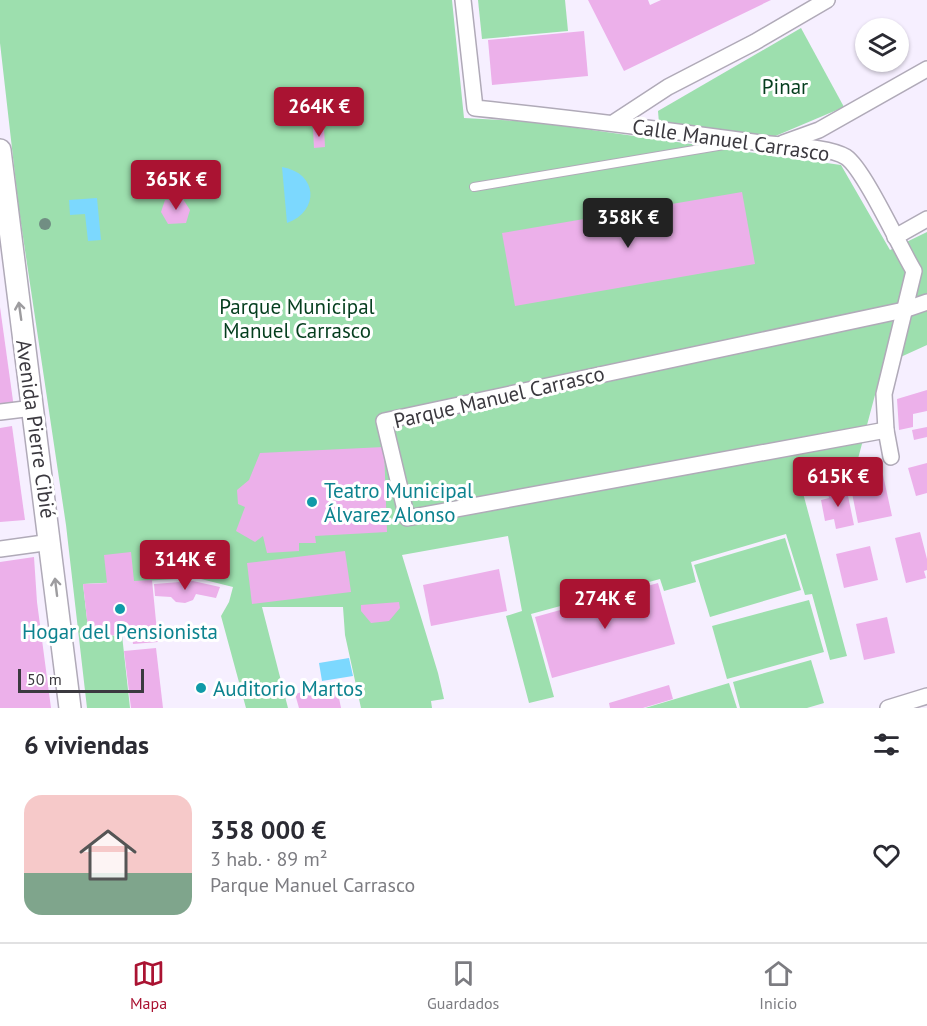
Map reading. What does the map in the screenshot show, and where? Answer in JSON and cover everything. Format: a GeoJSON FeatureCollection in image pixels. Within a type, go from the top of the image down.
{"type":"FeatureCollection","features":[{"type":"Feature","properties":{"kind":"street","name":"Calle Manuel Carrasco"},"geometry":{"type":"LineString","coordinates":[[464,0],[475,108],[613,123],[777,146],[815,148],[846,157],[862,174],[914,271],[884,394],[886,430],[891,457]]}},
{"type":"Feature","properties":{"kind":"street"},"geometry":{"type":"LineString","coordinates":[[613,123],[668,87],[755,42],[827,0]]}},
{"type":"Feature","properties":{"kind":"street"},"geometry":{"type":"LineString","coordinates":[[777,146],[819,130],[927,69]]}},
{"type":"Feature","properties":{"kind":"street","name":"Avenida Pierre Cibié"},"geometry":{"type":"LineString","coordinates":[[0,150],[3,210],[33,408],[70,708]]}},
{"type":"Feature","properties":{"kind":"street"},"geometry":{"type":"LineString","coordinates":[[894,237],[927,219]]}},
{"type":"Feature","properties":{"kind":"street"},"geometry":{"type":"LineString","coordinates":[[904,310],[927,303]]}},
{"type":"Feature","properties":{"kind":"street","name":"Parque Manuel Carrasco"},"geometry":{"type":"LineString","coordinates":[[886,430],[407,518],[384,421],[904,310]]}},
{"type":"Feature","properties":{"kind":"street"},"geometry":{"type":"LineString","coordinates":[[0,412],[33,408]]}},
{"type":"Feature","properties":{"kind":"street"},"geometry":{"type":"LineString","coordinates":[[0,549],[51,542]]}},
{"type":"Feature","properties":{"kind":"street"},"geometry":{"type":"LineString","coordinates":[[888,708],[927,696]]}},
{"type":"Feature","properties":{"kind":"lane"},"geometry":{"type":"LineString","coordinates":[[474,187],[745,141]]}},
{"type":"Feature","properties":{"kind":"green space","name":"Parque Municipal Manuel Carrasco"},"geometry":{"type":"Polygon","coordinates":[[[0,0],[452,0],[464,118],[535,122],[841,165],[890,250],[927,232],[927,345],[883,365],[855,470],[800,482],[847,656],[830,660],[812,594],[805,595],[786,534],[691,562],[696,582],[664,591],[660,579],[531,614],[554,697],[529,703],[506,616],[522,611],[508,536],[402,555],[444,699],[431,701],[432,708],[361,708],[345,635],[343,607],[262,607],[288,708],[246,708],[221,616],[229,602],[233,587],[197,578],[83,584],[89,637],[122,635],[130,708],[87,708],[66,525],[19,210],[0,43],[0,0]]]}},
{"type":"Feature","properties":{"kind":"green space"},"geometry":{"type":"Polygon","coordinates":[[[478,0],[565,0],[568,31],[482,39],[478,0]]]}},
{"type":"Feature","properties":{"kind":"green space","name":"Pinar"},"geometry":{"type":"Polygon","coordinates":[[[801,28],[844,107],[766,140],[659,123],[658,111],[801,28]]]}},
{"type":"Feature","properties":{"kind":"green space"},"geometry":{"type":"Polygon","coordinates":[[[785,538],[801,590],[710,617],[694,565],[785,538]]]}},
{"type":"Feature","properties":{"kind":"green space"},"geometry":{"type":"Polygon","coordinates":[[[809,600],[824,652],[727,679],[712,626],[809,600]]]}},
{"type":"Feature","properties":{"kind":"green space"},"geometry":{"type":"Polygon","coordinates":[[[811,660],[824,703],[807,708],[740,708],[733,682],[811,660]]]}},
{"type":"Feature","properties":{"kind":"green space"},"geometry":{"type":"Polygon","coordinates":[[[729,683],[737,708],[645,708],[729,683]]]}},
{"type":"Feature","properties":{"kind":"water"},"geometry":{"type":"Polygon","coordinates":[[[282,167],[303,177],[310,193],[305,210],[287,223],[282,167]]]}},
{"type":"Feature","properties":{"kind":"water"},"geometry":{"type":"Polygon","coordinates":[[[97,198],[101,240],[88,241],[85,214],[70,215],[69,200],[97,198]]]}},
{"type":"Feature","properties":{"kind":"water"},"geometry":{"type":"Polygon","coordinates":[[[349,658],[353,676],[322,681],[319,663],[349,658]]]}},
{"type":"Feature","properties":{"kind":"building"},"geometry":{"type":"Polygon","coordinates":[[[588,0],[648,0],[650,5],[661,0],[771,0],[624,71],[588,0]]]}},
{"type":"Feature","properties":{"kind":"building"},"geometry":{"type":"Polygon","coordinates":[[[584,31],[588,76],[492,85],[488,40],[584,31]]]}},
{"type":"Feature","properties":{"kind":"building"},"geometry":{"type":"Polygon","coordinates":[[[313,128],[324,128],[325,147],[314,148],[313,128]]]}},
{"type":"Feature","properties":{"kind":"building"},"geometry":{"type":"Polygon","coordinates":[[[742,192],[755,264],[515,306],[502,233],[742,192]]]}},
{"type":"Feature","properties":{"kind":"building"},"geometry":{"type":"Polygon","coordinates":[[[183,199],[190,210],[186,223],[168,224],[161,212],[165,200],[183,199]]]}},
{"type":"Feature","properties":{"kind":"building"},"geometry":{"type":"Polygon","coordinates":[[[0,307],[14,408],[0,409],[0,307]]]}},
{"type":"Feature","properties":{"kind":"building"},"geometry":{"type":"Polygon","coordinates":[[[927,390],[927,411],[913,414],[913,427],[899,430],[897,399],[927,390]]]}},
{"type":"Feature","properties":{"kind":"building"},"geometry":{"type":"Polygon","coordinates":[[[12,426],[25,520],[0,522],[0,428],[12,426]]]}},
{"type":"Feature","properties":{"kind":"building"},"geometry":{"type":"Polygon","coordinates":[[[927,427],[927,437],[914,440],[912,430],[927,427]]]}},
{"type":"Feature","properties":{"kind":"building","name":"Teatro Municipal Álvarez Alonso"},"geometry":{"type":"Polygon","coordinates":[[[384,447],[387,532],[315,536],[316,543],[299,543],[299,551],[267,553],[263,536],[255,542],[236,531],[245,507],[238,504],[237,490],[249,480],[260,453],[384,447]]]}},
{"type":"Feature","properties":{"kind":"building"},"geometry":{"type":"Polygon","coordinates":[[[927,463],[927,493],[916,496],[908,468],[927,463]]]}},
{"type":"Feature","properties":{"kind":"building"},"geometry":{"type":"Polygon","coordinates":[[[883,475],[892,516],[858,523],[852,493],[871,490],[868,478],[883,475]]]}},
{"type":"Feature","properties":{"kind":"building"},"geometry":{"type":"Polygon","coordinates":[[[846,486],[854,525],[836,529],[834,519],[825,521],[821,500],[829,498],[827,489],[846,486]]]}},
{"type":"Feature","properties":{"kind":"building"},"geometry":{"type":"Polygon","coordinates":[[[920,532],[927,559],[927,570],[924,571],[926,578],[906,583],[895,538],[920,532]]]}},
{"type":"Feature","properties":{"kind":"building"},"geometry":{"type":"Polygon","coordinates":[[[870,546],[878,580],[844,588],[836,554],[870,546]]]}},
{"type":"Feature","properties":{"kind":"building"},"geometry":{"type":"Polygon","coordinates":[[[345,551],[351,592],[252,604],[247,563],[345,551]]]}},
{"type":"Feature","properties":{"kind":"building","name":"Hogar del Pensionista"},"geometry":{"type":"Polygon","coordinates":[[[131,552],[134,581],[152,580],[158,642],[133,644],[132,634],[89,637],[83,584],[107,583],[104,555],[131,552]]]}},
{"type":"Feature","properties":{"kind":"building"},"geometry":{"type":"Polygon","coordinates":[[[34,557],[37,602],[51,708],[0,708],[0,562],[34,557]]]}},
{"type":"Feature","properties":{"kind":"building"},"geometry":{"type":"Polygon","coordinates":[[[499,569],[507,611],[431,626],[423,585],[499,569]]]}},
{"type":"Feature","properties":{"kind":"building"},"geometry":{"type":"Polygon","coordinates":[[[193,581],[220,587],[216,598],[196,594],[193,600],[185,603],[176,602],[171,597],[155,596],[154,584],[193,581]]]}},
{"type":"Feature","properties":{"kind":"building"},"geometry":{"type":"Polygon","coordinates":[[[658,583],[675,644],[552,678],[535,617],[658,583]]]}},
{"type":"Feature","properties":{"kind":"building"},"geometry":{"type":"Polygon","coordinates":[[[399,602],[400,608],[389,621],[371,623],[361,611],[361,605],[399,602]]]}},
{"type":"Feature","properties":{"kind":"building"},"geometry":{"type":"Polygon","coordinates":[[[887,617],[895,653],[864,660],[856,624],[887,617]]]}},
{"type":"Feature","properties":{"kind":"building"},"geometry":{"type":"Polygon","coordinates":[[[156,648],[163,708],[131,708],[124,651],[156,648]]]}},
{"type":"Feature","properties":{"kind":"building"},"geometry":{"type":"Polygon","coordinates":[[[336,683],[341,708],[299,708],[295,694],[336,683]]]}},
{"type":"Feature","properties":{"kind":"building"},"geometry":{"type":"Polygon","coordinates":[[[669,685],[673,699],[643,708],[610,708],[609,703],[669,685]]]}},
{"type":"Feature","properties":{"kind":"place","name":"Teatro Municipal Álvarez Alonso"},"geometry":{"type":"Point","coordinates":[312,502]}},
{"type":"Feature","properties":{"kind":"place","name":"Hogar del Pensionista"},"geometry":{"type":"Point","coordinates":[120,609]}},
{"type":"Feature","properties":{"kind":"place","name":"Auditorio Martos"},"geometry":{"type":"Point","coordinates":[201,688]}}]}
